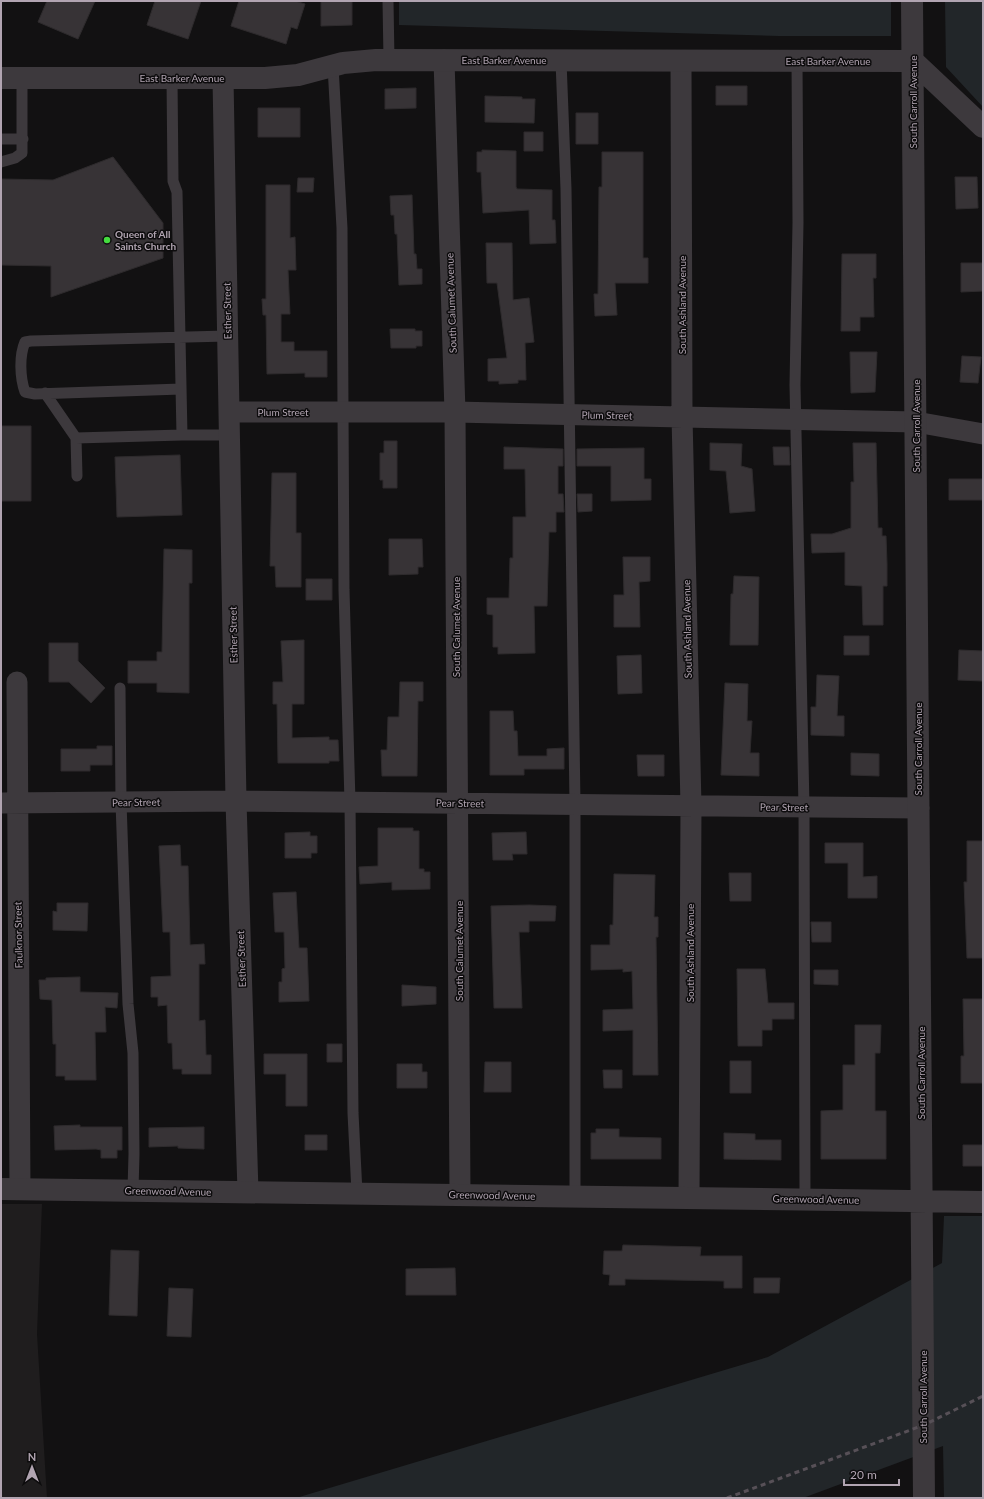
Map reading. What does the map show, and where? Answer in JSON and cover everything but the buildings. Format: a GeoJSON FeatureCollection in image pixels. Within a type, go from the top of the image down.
{"type":"FeatureCollection","features":[{"type":"Feature","properties":{"kind":"street","name":"South Carroll Avenue"},"geometry":{"type":"LineString","coordinates":[[912,1],[924,1498]]}},
{"type":"Feature","properties":{"kind":"street","name":"East Barker Avenue"},"geometry":{"type":"LineString","coordinates":[[1,78],[265,78],[298,75],[333,66],[376,60],[913,62]]}},
{"type":"Feature","properties":{"kind":"street","name":"South Calumet Avenue"},"geometry":{"type":"LineString","coordinates":[[444,60],[455,412],[460,1195]]}},
{"type":"Feature","properties":{"kind":"street","name":"South Ashland Avenue"},"geometry":{"type":"LineString","coordinates":[[681,61],[682,416],[691,806],[689,1198]]}},
{"type":"Feature","properties":{"kind":"street"},"geometry":{"type":"LineString","coordinates":[[913,62],[983,127]]}},
{"type":"Feature","properties":{"kind":"street","name":"Esther Street"},"geometry":{"type":"LineString","coordinates":[[223,78],[236,801],[248,1192]]}},
{"type":"Feature","properties":{"kind":"street","name":"Plum Street"},"geometry":{"type":"LineString","coordinates":[[229,412],[455,412],[916,422],[983,434]]}},
{"type":"Feature","properties":{"kind":"street","name":"Faulknor Street"},"geometry":{"type":"LineString","coordinates":[[11,1189],[9,804],[17,682]]}},
{"type":"Feature","properties":{"kind":"street","name":"Pear Street"},"geometry":{"type":"LineString","coordinates":[[9,804],[236,801],[919,808]]}},
{"type":"Feature","properties":{"kind":"street","name":"Greenwood Avenue"},"geometry":{"type":"LineString","coordinates":[[11,1189],[983,1202]]}},
{"type":"Feature","properties":{"kind":"lane"},"geometry":{"type":"LineString","coordinates":[[388,1],[389,60]]}},
{"type":"Feature","properties":{"kind":"lane"},"geometry":{"type":"LineString","coordinates":[[561,61],[566,189],[568,414],[575,804],[575,1196]]}},
{"type":"Feature","properties":{"kind":"lane"},"geometry":{"type":"LineString","coordinates":[[797,61],[798,223],[795,419],[804,807],[804,1199]]}},
{"type":"Feature","properties":{"kind":"lane"},"geometry":{"type":"LineString","coordinates":[[333,66],[342,228],[344,590],[350,802],[353,1113],[357,1193]]}},
{"type":"Feature","properties":{"kind":"lane"},"geometry":{"type":"LineString","coordinates":[[1,162],[15,158],[22,153],[22,78]]}},
{"type":"Feature","properties":{"kind":"lane"},"geometry":{"type":"LineString","coordinates":[[172,78],[173,181],[177,192],[182,435]]}},
{"type":"Feature","properties":{"kind":"lane"},"geometry":{"type":"LineString","coordinates":[[1,139],[23,139]]}},
{"type":"Feature","properties":{"kind":"lane"},"geometry":{"type":"LineString","coordinates":[[181,389],[45,393],[25,392],[22,384],[21,351],[25,342],[31,340],[227,336]]}},
{"type":"Feature","properties":{"kind":"lane"},"geometry":{"type":"LineString","coordinates":[[45,393],[76,438],[77,476]]}},
{"type":"Feature","properties":{"kind":"lane"},"geometry":{"type":"LineString","coordinates":[[76,438],[229,435]]}},
{"type":"Feature","properties":{"kind":"lane"},"geometry":{"type":"LineString","coordinates":[[120,688],[121,802],[128,1004],[133,1053],[133,1190]]}},
{"type":"Feature","properties":{"kind":"shaded area"},"geometry":{"type":"Polygon","coordinates":[[[399,1],[891,1],[891,36],[779,36],[399,25],[399,1]]]}},
{"type":"Feature","properties":{"kind":"shaded area"},"geometry":{"type":"Polygon","coordinates":[[[945,1],[983,1],[983,107],[946,67],[945,1]]]}},
{"type":"Feature","properties":{"kind":"shaded area"},"geometry":{"type":"Polygon","coordinates":[[[1,1204],[42,1204],[37,1334],[47,1498],[1,1498],[1,1204]]]}},
{"type":"Feature","properties":{"kind":"shaded area"},"geometry":{"type":"Polygon","coordinates":[[[944,1216],[983,1216],[983,1498],[944,1498],[943,1446],[803,1498],[296,1498],[768,1357],[942,1263],[944,1216]]]}},
{"type":"Feature","properties":{"kind":"railway"},"geometry":{"type":"LineString","coordinates":[[727,1498],[924,1425],[983,1396]]}},
{"type":"Feature","properties":{"kind":"place","name":"Queen of All Saints Church"},"geometry":{"type":"Point","coordinates":[107,240]}}]}
